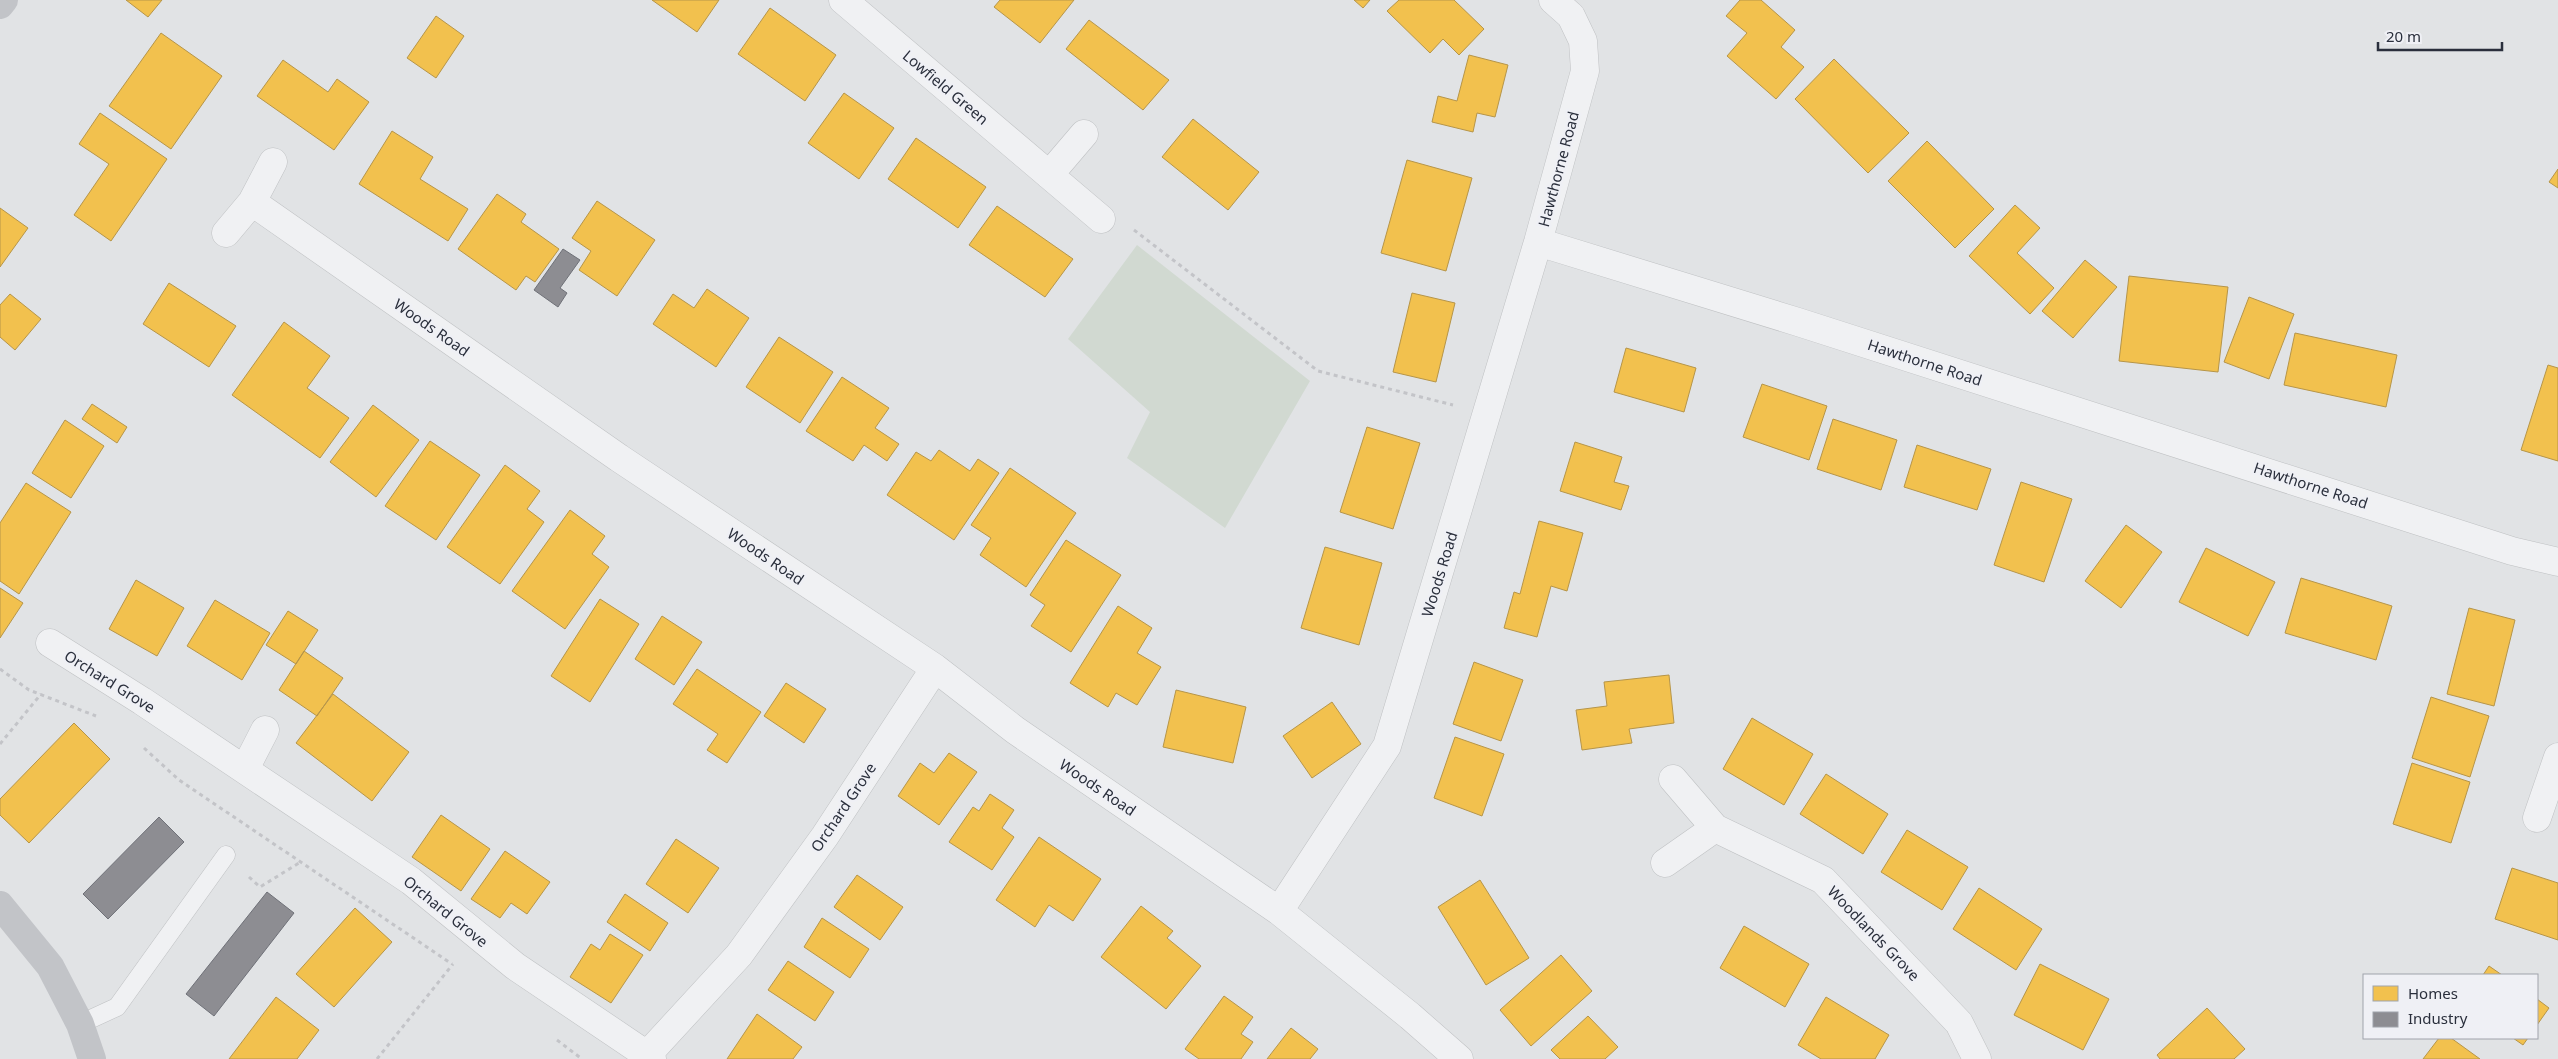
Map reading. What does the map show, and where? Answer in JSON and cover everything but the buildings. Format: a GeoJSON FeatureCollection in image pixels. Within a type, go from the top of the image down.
{"type":"FeatureCollection","features":[{"type":"Feature","properties":{"kind":"street"},"geometry":{"type":"LineString","coordinates":[[0,5],[4,0]]}},
{"type":"Feature","properties":{"kind":"street","name":"Lowfield Green"},"geometry":{"type":"LineString","coordinates":[[843,0],[1101,219]]}},
{"type":"Feature","properties":{"kind":"street","name":"Hawthorne Road"},"geometry":{"type":"LineString","coordinates":[[1553,0],[1571,16],[1583,41],[1585,71],[1538,242],[1808,325],[2512,551],[2558,562]]}},
{"type":"Feature","properties":{"kind":"street"},"geometry":{"type":"LineString","coordinates":[[1049,175],[1084,134]]}},
{"type":"Feature","properties":{"kind":"street"},"geometry":{"type":"LineString","coordinates":[[226,234],[252,202],[273,162]]}},
{"type":"Feature","properties":{"kind":"street","name":"Woods Road"},"geometry":{"type":"LineString","coordinates":[[252,202],[619,458],[935,668],[1015,730],[1279,912],[1410,1016],[1459,1059]]}},
{"type":"Feature","properties":{"kind":"street","name":"Woods Road"},"geometry":{"type":"LineString","coordinates":[[1279,912],[1387,746],[1538,242]]}},
{"type":"Feature","properties":{"kind":"street","name":"Orchard Grove"},"geometry":{"type":"LineString","coordinates":[[50,643],[245,769],[411,881],[515,966],[649,1057],[739,955],[825,836],[935,668]]}},
{"type":"Feature","properties":{"kind":"street"},"geometry":{"type":"LineString","coordinates":[[245,769],[265,730]]}},
{"type":"Feature","properties":{"kind":"street"},"geometry":{"type":"LineString","coordinates":[[2536,818],[2558,760]]}},
{"type":"Feature","properties":{"kind":"street","name":"Woodlands Grove"},"geometry":{"type":"LineString","coordinates":[[1673,779],[1715,828],[1823,880],[1959,1023],[1977,1059]]}},
{"type":"Feature","properties":{"kind":"street"},"geometry":{"type":"LineString","coordinates":[[1665,864],[1715,828]]}},
{"type":"Feature","properties":{"kind":"street"},"geometry":{"type":"LineString","coordinates":[[0,905],[50,966],[80,1024],[92,1059]]}},
{"type":"Feature","properties":{"kind":"lane"},"geometry":{"type":"LineString","coordinates":[[80,1024],[117,1007],[226,855]]}},
{"type":"Feature","properties":{"kind":"path"},"geometry":{"type":"LineString","coordinates":[[1101,219],[1136,230],[1318,371],[1487,413]]}},
{"type":"Feature","properties":{"kind":"path"},"geometry":{"type":"LineString","coordinates":[[0,669],[29,690],[103,720]]}},
{"type":"Feature","properties":{"kind":"path"},"geometry":{"type":"LineString","coordinates":[[0,744],[41,694]]}},
{"type":"Feature","properties":{"kind":"path"},"geometry":{"type":"LineString","coordinates":[[142,747],[178,780],[460,970]]}},
{"type":"Feature","properties":{"kind":"path"},"geometry":{"type":"LineString","coordinates":[[226,855],[260,887],[299,863]]}},
{"type":"Feature","properties":{"kind":"path"},"geometry":{"type":"LineString","coordinates":[[377,1059],[452,964]]}},
{"type":"Feature","properties":{"kind":"path"},"geometry":{"type":"LineString","coordinates":[[552,1037],[582,1059]]}},
{"type":"Feature","properties":{"kind":"shaded area"},"geometry":{"type":"Polygon","coordinates":[[[1137,245],[1310,381],[1225,528],[1127,458],[1150,412],[1068,339],[1137,245]]]}}]}
